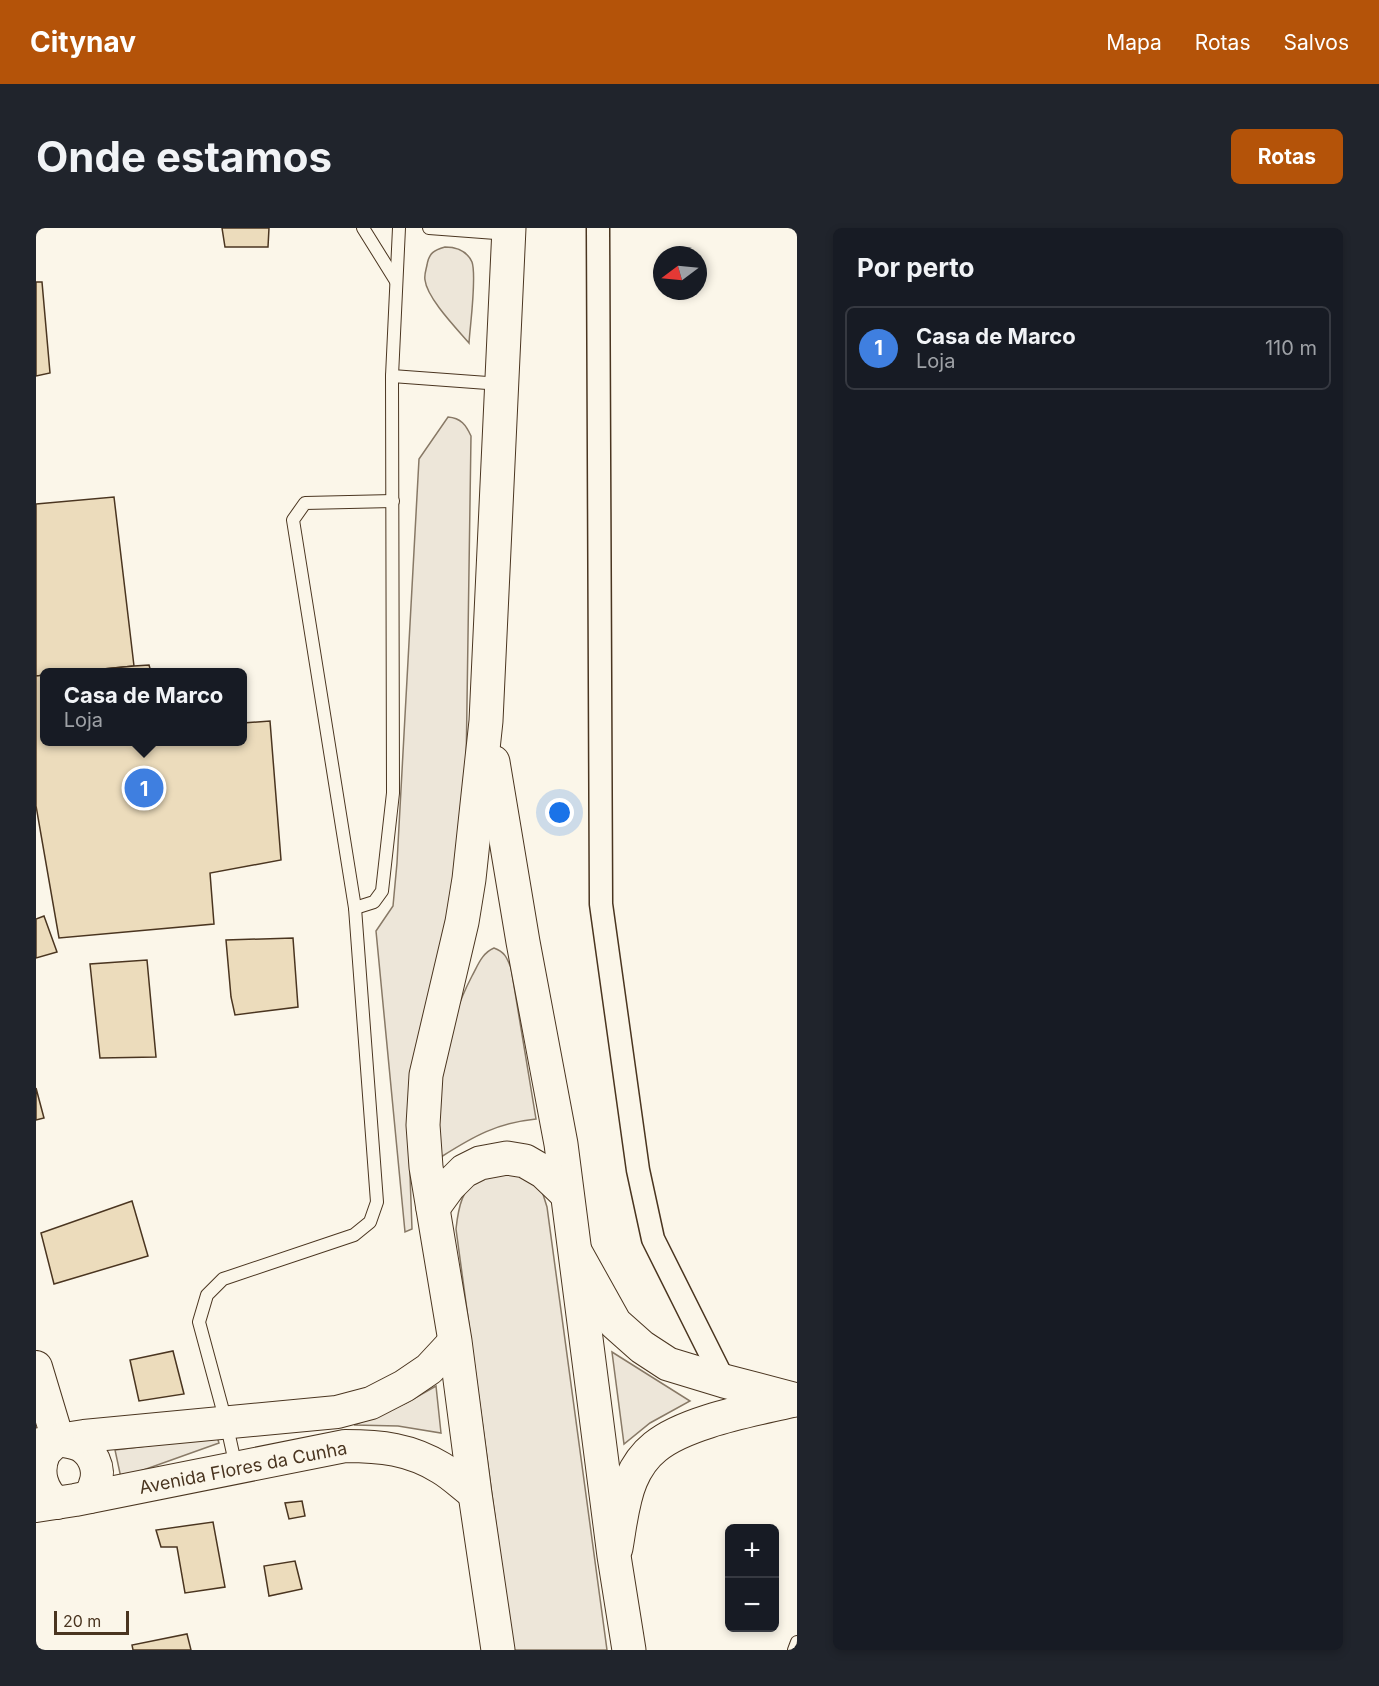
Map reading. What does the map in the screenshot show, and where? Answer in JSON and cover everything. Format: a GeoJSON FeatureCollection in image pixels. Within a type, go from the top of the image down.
{"type":"FeatureCollection","features":[{"type":"Feature","properties":{"kind":"main road"},"geometry":{"type":"LineString","coordinates":[[498,1650],[455,1341],[426,1167],[424,1135],[426,1075],[462,922],[486,721],[509,231]]}},
{"type":"Feature","properties":{"kind":"main road"},"geometry":{"type":"LineString","coordinates":[[486,721],[523,942],[561,1144],[614,1556],[629,1650]]}},
{"type":"Feature","properties":{"kind":"main road"},"geometry":{"type":"LineString","coordinates":[[433,1208],[449,1186],[464,1172],[480,1163],[507,1158],[525,1161],[544,1172],[566,1193]]}},
{"type":"Feature","properties":{"kind":"main road"},"geometry":{"type":"LineString","coordinates":[[576,1253],[615,1323],[642,1347],[668,1364],[794,1400]]}},
{"type":"Feature","properties":{"kind":"main road","name":"Avenida Flores da Cunha"},"geometry":{"type":"LineString","coordinates":[[47,1442],[336,1412],[371,1403],[404,1386],[429,1369],[455,1341]]}},
{"type":"Feature","properties":{"kind":"main road"},"geometry":{"type":"LineString","coordinates":[[36,1367],[47,1442],[39,1476],[42,1488],[48,1497],[46,1505]]}},
{"type":"Feature","properties":{"kind":"main road"},"geometry":{"type":"LineString","coordinates":[[614,1556],[622,1512],[631,1481],[642,1461],[655,1447],[673,1435],[696,1425],[794,1400]]}},
{"type":"Feature","properties":{"kind":"main road"},"geometry":{"type":"LineString","coordinates":[[47,1442],[78,1445],[89,1452],[97,1474],[89,1497]]}},
{"type":"Feature","properties":{"kind":"main road","name":"Avenida Flores da Cunha"},"geometry":{"type":"LineString","coordinates":[[46,1505],[345,1446],[377,1446],[410,1452],[442,1468],[475,1494]]}},
{"type":"Feature","properties":{"kind":"street"},"geometry":{"type":"LineString","coordinates":[[598,228],[601,904],[638,1170],[653,1239],[724,1381]]}},
{"type":"Feature","properties":{"kind":"lane"},"geometry":{"type":"LineString","coordinates":[[363,228],[396,281]]}},
{"type":"Feature","properties":{"kind":"lane"},"geometry":{"type":"LineString","coordinates":[[355,908],[374,902],[382,891],[393,793],[392,376],[399,228]]}},
{"type":"Feature","properties":{"kind":"lane"},"geometry":{"type":"LineString","coordinates":[[429,228],[509,231]]}},
{"type":"Feature","properties":{"kind":"lane"},"geometry":{"type":"LineString","coordinates":[[392,376],[501,384]]}},
{"type":"Feature","properties":{"kind":"lane"},"geometry":{"type":"LineString","coordinates":[[237,1468],[199,1322],[207,1295],[223,1279],[354,1235],[370,1222],[377,1203],[355,908],[292,520],[304,503],[393,501]]}},
{"type":"Feature","properties":{"kind":"lane"},"geometry":{"type":"LineString","coordinates":[[794,1650],[797,1642]]}},
{"type":"Feature","properties":{"kind":"shaded area"},"geometry":{"type":"Polygon","coordinates":[[[445,247],[461,250],[472,262],[474,289],[469,343],[436,304],[425,280],[431,255],[445,247]]]}},
{"type":"Feature","properties":{"kind":"shaded area"},"geometry":{"type":"Polygon","coordinates":[[[448,417],[463,423],[471,436],[465,837],[409,1148],[412,1229],[405,1232],[376,931],[393,906],[397,863],[419,459],[448,417]]]}},
{"type":"Feature","properties":{"kind":"shaded area"},"geometry":{"type":"Polygon","coordinates":[[[494,948],[501,951],[511,968],[536,1119],[498,1127],[441,1157],[440,1097],[447,1044],[464,992],[483,956],[494,948]]]}},
{"type":"Feature","properties":{"kind":"shaded area"},"geometry":{"type":"Polygon","coordinates":[[[517,1170],[542,1191],[547,1207],[607,1650],[513,1650],[456,1229],[462,1198],[470,1185],[487,1175],[517,1170]]]}},
{"type":"Feature","properties":{"kind":"shaded area"},"geometry":{"type":"Polygon","coordinates":[[[612,1352],[690,1401],[650,1423],[624,1444],[612,1352]]]}},
{"type":"Feature","properties":{"kind":"shaded area"},"geometry":{"type":"Polygon","coordinates":[[[436,1386],[441,1433],[398,1426],[354,1425],[406,1403],[436,1386]]]}},
{"type":"Feature","properties":{"kind":"shaded area"},"geometry":{"type":"Polygon","coordinates":[[[217,1437],[219,1443],[121,1478],[115,1450],[217,1437]]]}},
{"type":"Feature","properties":{"kind":"building"},"geometry":{"type":"Polygon","coordinates":[[[222,228],[269,228],[268,247],[225,247],[222,228]]]}},
{"type":"Feature","properties":{"kind":"building"},"geometry":{"type":"Polygon","coordinates":[[[36,282],[42,282],[50,373],[36,376],[36,282]]]}},
{"type":"Feature","properties":{"kind":"building"},"geometry":{"type":"Polygon","coordinates":[[[114,497],[134,666],[40,668],[40,676],[36,676],[36,504],[114,497]]]}},
{"type":"Feature","properties":{"kind":"building"},"geometry":{"type":"Polygon","coordinates":[[[149,665],[150,668],[113,668],[149,665]]]}},
{"type":"Feature","properties":{"kind":"building"},"geometry":{"type":"Polygon","coordinates":[[[36,676],[40,676],[40,746],[247,746],[247,723],[270,721],[281,860],[210,873],[214,924],[59,938],[36,806],[36,676]]]}},
{"type":"Feature","properties":{"kind":"building"},"geometry":{"type":"Polygon","coordinates":[[[44,916],[57,952],[36,958],[36,919],[44,916]]]}},
{"type":"Feature","properties":{"kind":"building"},"geometry":{"type":"Polygon","coordinates":[[[293,938],[298,1007],[235,1015],[231,997],[226,940],[293,938]]]}},
{"type":"Feature","properties":{"kind":"building"},"geometry":{"type":"Polygon","coordinates":[[[147,960],[156,1057],[100,1058],[90,964],[147,960]]]}},
{"type":"Feature","properties":{"kind":"building"},"geometry":{"type":"Polygon","coordinates":[[[36,1088],[44,1118],[36,1120],[36,1088]]]}},
{"type":"Feature","properties":{"kind":"building"},"geometry":{"type":"Polygon","coordinates":[[[132,1201],[148,1256],[54,1284],[41,1233],[132,1201]]]}},
{"type":"Feature","properties":{"kind":"building"},"geometry":{"type":"Polygon","coordinates":[[[173,1351],[184,1394],[139,1401],[130,1360],[173,1351]]]}},
{"type":"Feature","properties":{"kind":"building"},"geometry":{"type":"Polygon","coordinates":[[[302,1501],[305,1516],[289,1519],[285,1503],[302,1501]]]}},
{"type":"Feature","properties":{"kind":"building"},"geometry":{"type":"Polygon","coordinates":[[[213,1522],[225,1587],[185,1593],[177,1547],[161,1547],[156,1530],[213,1522]]]}},
{"type":"Feature","properties":{"kind":"building"},"geometry":{"type":"Polygon","coordinates":[[[295,1561],[302,1589],[269,1596],[264,1566],[295,1561]]]}},
{"type":"Feature","properties":{"kind":"building"},"geometry":{"type":"Polygon","coordinates":[[[187,1634],[191,1650],[133,1650],[132,1645],[187,1634]]]}},
{"type":"Feature","properties":{"kind":"place","name":"Casa de Marco"},"geometry":{"type":"Point","coordinates":[144,788]}}]}
